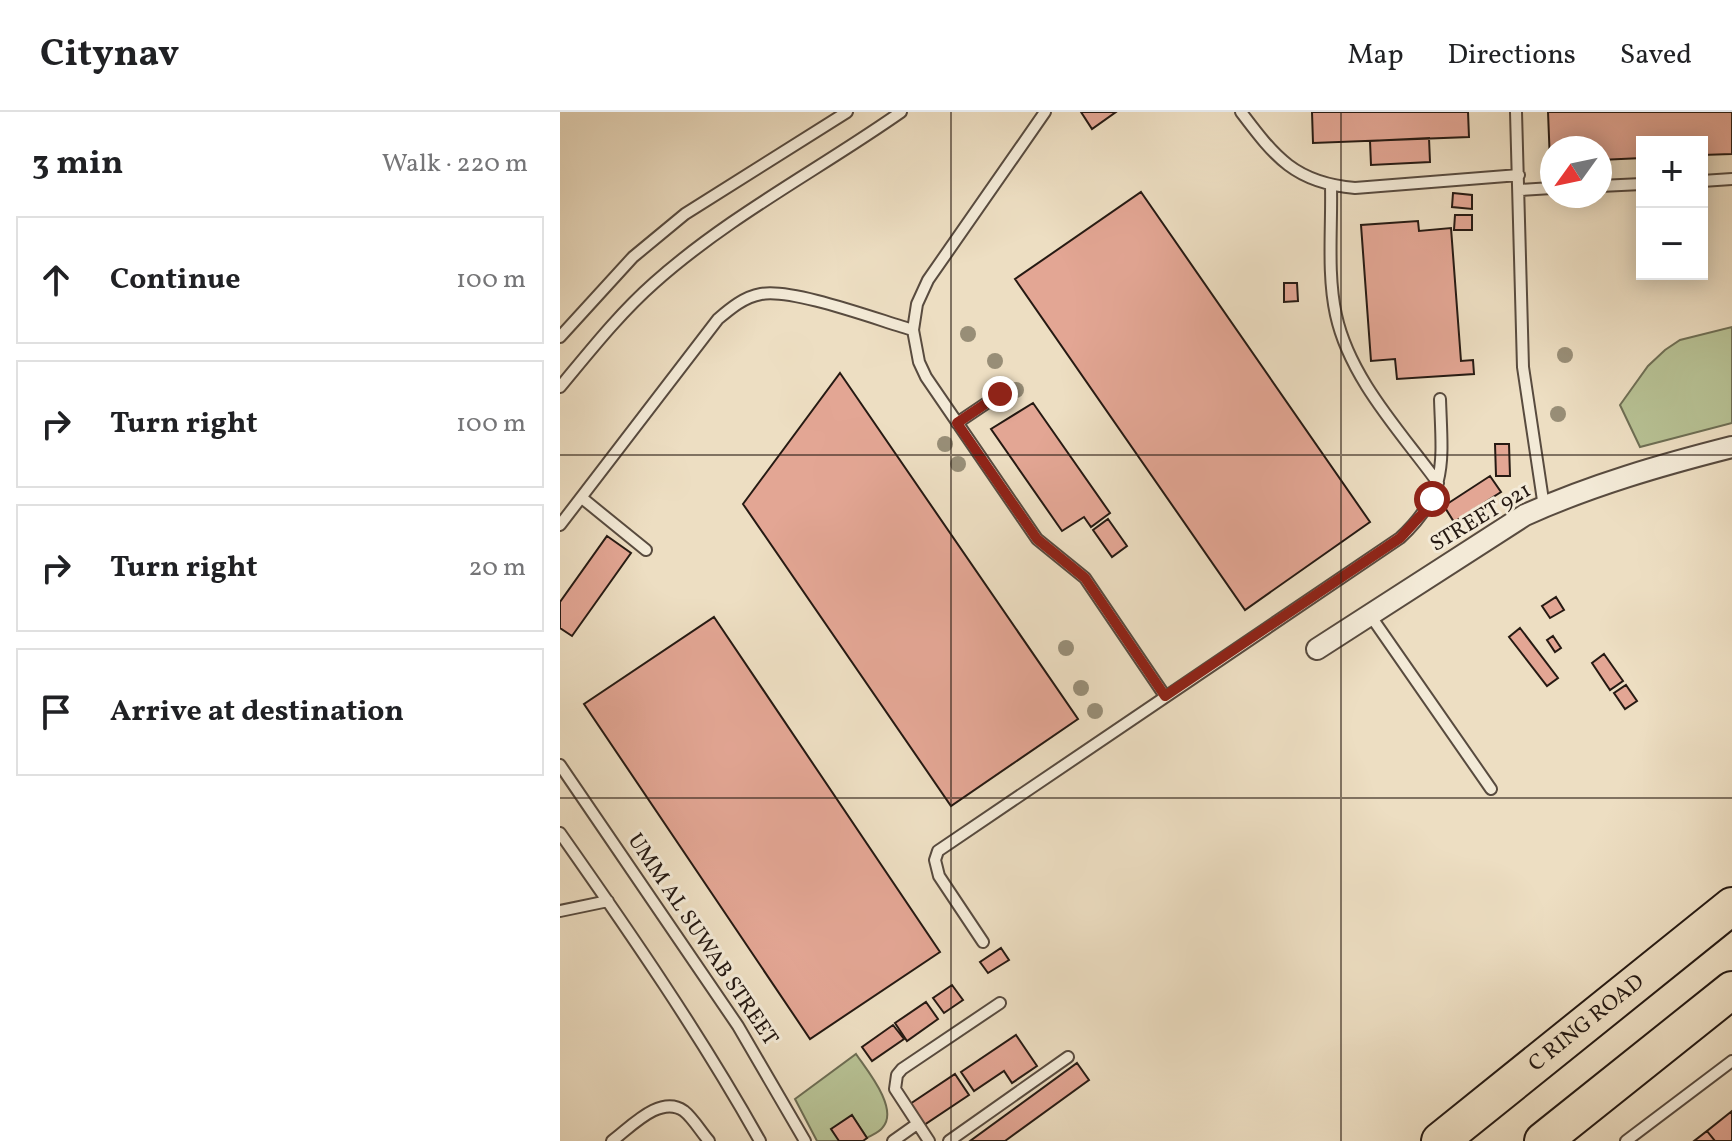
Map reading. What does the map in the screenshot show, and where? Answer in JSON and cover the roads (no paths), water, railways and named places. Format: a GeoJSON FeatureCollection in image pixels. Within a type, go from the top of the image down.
{"type":"FeatureCollection","features":[{"type":"Feature","properties":{"kind":"highway","name":"C RING ROAD"},"geometry":{"type":"LineString","coordinates":[[1440,1141],[1732,906]]}},
{"type":"Feature","properties":{"kind":"highway"},"geometry":{"type":"LineString","coordinates":[[1543,1141],[1720,998],[1732,977]]}},
{"type":"Feature","properties":{"kind":"street","name":"STREET 921"},"geometry":{"type":"LineString","coordinates":[[1317,649],[1525,515],[1629,475],[1732,447]]}},
{"type":"Feature","properties":{"kind":"lane"},"geometry":{"type":"LineString","coordinates":[[560,337],[633,257],[685,214],[847,112]]}},
{"type":"Feature","properties":{"kind":"lane"},"geometry":{"type":"LineString","coordinates":[[560,387],[609,329],[655,283],[716,235],[901,112]]}},
{"type":"Feature","properties":{"kind":"lane"},"geometry":{"type":"LineString","coordinates":[[1045,112],[928,280],[917,304],[914,346],[926,377],[1037,539],[1085,578],[1165,696]]}},
{"type":"Feature","properties":{"kind":"lane"},"geometry":{"type":"LineString","coordinates":[[1241,112],[1279,160],[1303,176],[1331,186],[1355,188],[1519,175]]}},
{"type":"Feature","properties":{"kind":"lane"},"geometry":{"type":"LineString","coordinates":[[1516,112],[1523,367],[1544,507]]}},
{"type":"Feature","properties":{"kind":"lane"},"geometry":{"type":"LineString","coordinates":[[1708,181],[1732,179]]}},
{"type":"Feature","properties":{"kind":"lane"},"geometry":{"type":"LineString","coordinates":[[1612,185],[1636,184]]}},
{"type":"Feature","properties":{"kind":"lane"},"geometry":{"type":"LineString","coordinates":[[1331,186],[1332,277],[1336,314],[1347,350],[1365,383],[1438,483]]}},
{"type":"Feature","properties":{"kind":"lane"},"geometry":{"type":"LineString","coordinates":[[1520,190],[1540,189]]}},
{"type":"Feature","properties":{"kind":"lane"},"geometry":{"type":"LineString","coordinates":[[560,525],[718,319],[737,303],[760,294],[784,293],[913,330]]}},
{"type":"Feature","properties":{"kind":"lane"},"geometry":{"type":"LineString","coordinates":[[957,423],[1000,394]]}},
{"type":"Feature","properties":{"kind":"lane"},"geometry":{"type":"LineString","coordinates":[[983,942],[939,876],[935,860],[938,851],[1400,538],[1423,513],[1438,483],[1442,469],[1440,399]]}},
{"type":"Feature","properties":{"kind":"lane"},"geometry":{"type":"LineString","coordinates":[[582,498],[646,550]]}},
{"type":"Feature","properties":{"kind":"lane"},"geometry":{"type":"LineString","coordinates":[[1370,615],[1491,789]]}},
{"type":"Feature","properties":{"kind":"lane","name":"UMM AL SUWAB STREET"},"geometry":{"type":"LineString","coordinates":[[560,765],[730,1013],[805,1141]]}},
{"type":"Feature","properties":{"kind":"lane"},"geometry":{"type":"LineString","coordinates":[[560,833],[699,1035],[760,1141]]}},
{"type":"Feature","properties":{"kind":"lane"},"geometry":{"type":"LineString","coordinates":[[560,911],[608,901]]}},
{"type":"Feature","properties":{"kind":"lane"},"geometry":{"type":"LineString","coordinates":[[929,1141],[895,1089],[897,1075],[1000,1003]]}},
{"type":"Feature","properties":{"kind":"lane"},"geometry":{"type":"LineString","coordinates":[[949,1141],[1068,1057]]}},
{"type":"Feature","properties":{"kind":"lane"},"geometry":{"type":"LineString","coordinates":[[1626,1141],[1732,1061]]}},
{"type":"Feature","properties":{"kind":"lane"},"geometry":{"type":"LineString","coordinates":[[612,1141],[649,1113],[660,1107],[673,1106],[684,1112],[709,1141]]}},
{"type":"Feature","properties":{"kind":"lane"},"geometry":{"type":"LineString","coordinates":[[893,1141],[917,1124]]}}]}
